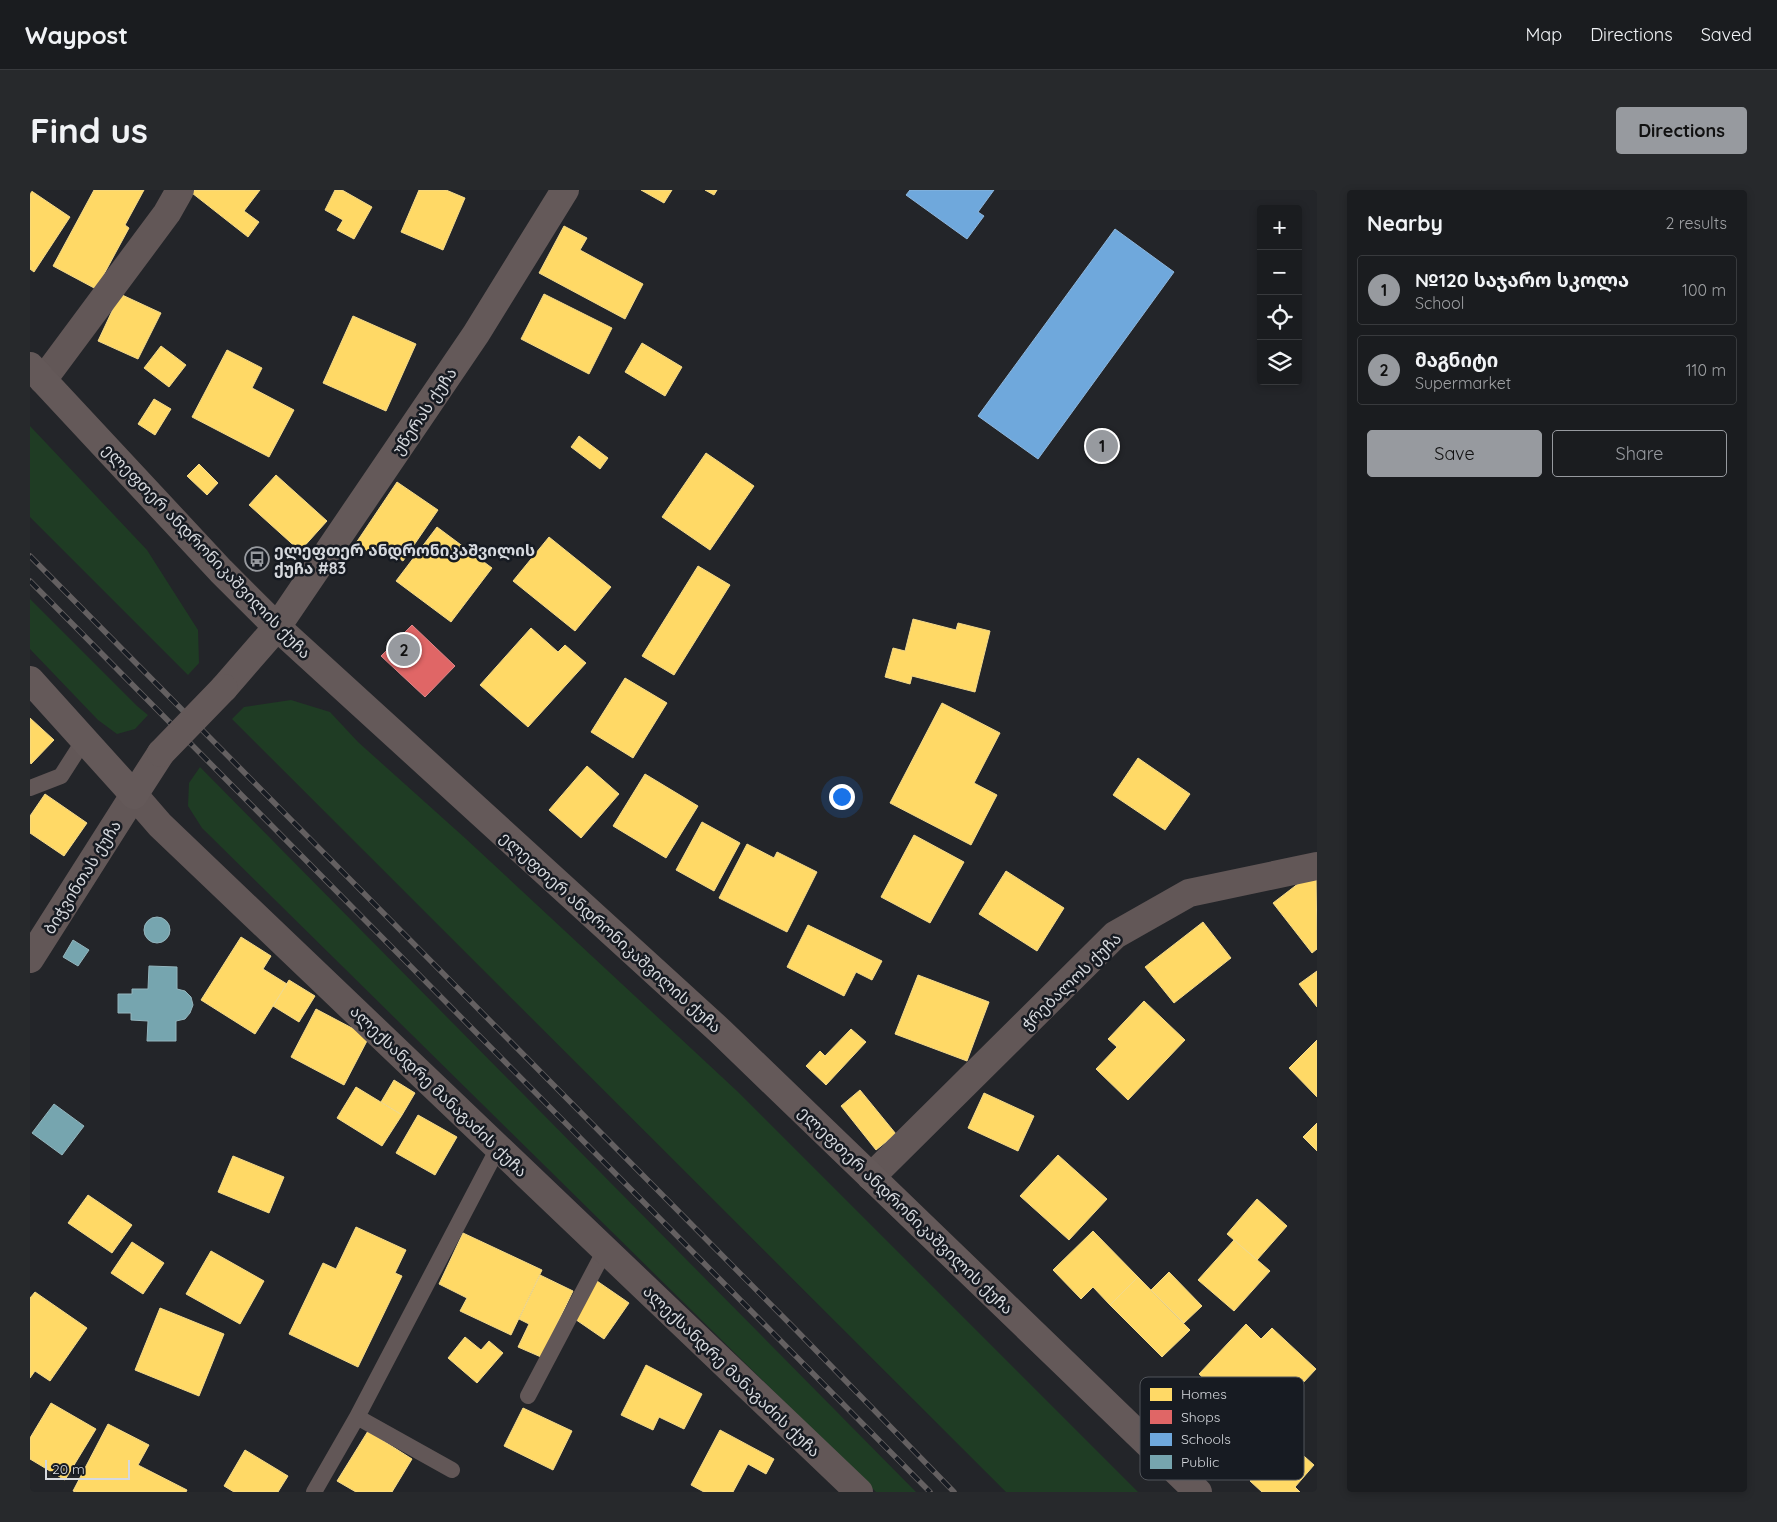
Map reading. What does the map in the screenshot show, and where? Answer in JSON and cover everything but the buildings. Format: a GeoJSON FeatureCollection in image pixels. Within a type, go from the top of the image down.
{"type":"FeatureCollection","features":[{"type":"Feature","properties":{"kind":"main road","name":"უწერას ქუჩა"},"geometry":{"type":"LineString","coordinates":[[134,795],[161,753],[224,688],[277,627],[476,334],[565,190]]}},
{"type":"Feature","properties":{"kind":"main road","name":"ელეფთერ ანდრონიკაშვილის ქუჩა"},"geometry":{"type":"LineString","coordinates":[[36,373],[277,627],[720,1031],[1140,1436]]}},
{"type":"Feature","properties":{"kind":"main road","name":"ალექსანდრე მანაგაძის ქუჩა"},"geometry":{"type":"LineString","coordinates":[[30,680],[134,795]]}},
{"type":"Feature","properties":{"kind":"main road","name":"ელეფთერ ანდრონიკაშვილის ქუჩა"},"geometry":{"type":"LineString","coordinates":[[1186,1480],[1198,1492]]}},
{"type":"Feature","properties":{"kind":"street"},"geometry":{"type":"LineString","coordinates":[[36,373],[166,213],[180,190]]}},
{"type":"Feature","properties":{"kind":"street","name":"ბიჭვინთას ქუჩა"},"geometry":{"type":"LineString","coordinates":[[30,959],[134,795]]}},
{"type":"Feature","properties":{"kind":"street","name":"ალექსანდრე მანაგაძის ქუჩა"},"geometry":{"type":"LineString","coordinates":[[134,795],[160,825],[859,1492]]}},
{"type":"Feature","properties":{"kind":"street","name":"ჭრებალოს ქუჩა"},"geometry":{"type":"LineString","coordinates":[[872,1177],[1115,935],[1189,893],[1317,866]]}},
{"type":"Feature","properties":{"kind":"lane"},"geometry":{"type":"LineString","coordinates":[[30,788],[61,776],[84,740]]}},
{"type":"Feature","properties":{"kind":"lane"},"geometry":{"type":"LineString","coordinates":[[314,1492],[357,1417],[498,1148]]}},
{"type":"Feature","properties":{"kind":"lane"},"geometry":{"type":"LineString","coordinates":[[528,1396],[605,1250]]}},
{"type":"Feature","properties":{"kind":"lane"},"geometry":{"type":"LineString","coordinates":[[357,1417],[452,1470]]}},
{"type":"Feature","properties":{"kind":"green space"},"geometry":{"type":"Polygon","coordinates":[[[30,426],[147,550],[198,630],[199,663],[188,675],[30,517],[30,426]]]}},
{"type":"Feature","properties":{"kind":"green space"},"geometry":{"type":"Polygon","coordinates":[[[30,599],[148,715],[135,729],[117,734],[98,720],[30,649],[30,599]]]}},
{"type":"Feature","properties":{"kind":"green space"},"geometry":{"type":"Polygon","coordinates":[[[291,700],[330,712],[358,742],[465,838],[737,1091],[1138,1492],[1006,1492],[232,719],[244,707],[291,700]]]}},
{"type":"Feature","properties":{"kind":"green space"},"geometry":{"type":"Polygon","coordinates":[[[200,767],[916,1492],[876,1492],[202,828],[188,806],[189,783],[200,767]]]}},
{"type":"Feature","properties":{"kind":"railway"},"geometry":{"type":"LineString","coordinates":[[30,556],[954,1492]]}},
{"type":"Feature","properties":{"kind":"railway"},"geometry":{"type":"LineString","coordinates":[[30,581],[930,1492]]}},
{"type":"Feature","properties":{"kind":"place","name":"№120 საჯარო სკოლა"},"geometry":{"type":"Point","coordinates":[1102,446]}},
{"type":"Feature","properties":{"kind":"place","name":"ელეფთერ ანდრონიკაშვილის ქუჩა #83"},"geometry":{"type":"Point","coordinates":[257,559]}},
{"type":"Feature","properties":{"kind":"place","name":"მაგნიტი"},"geometry":{"type":"Point","coordinates":[404,650]}}]}
